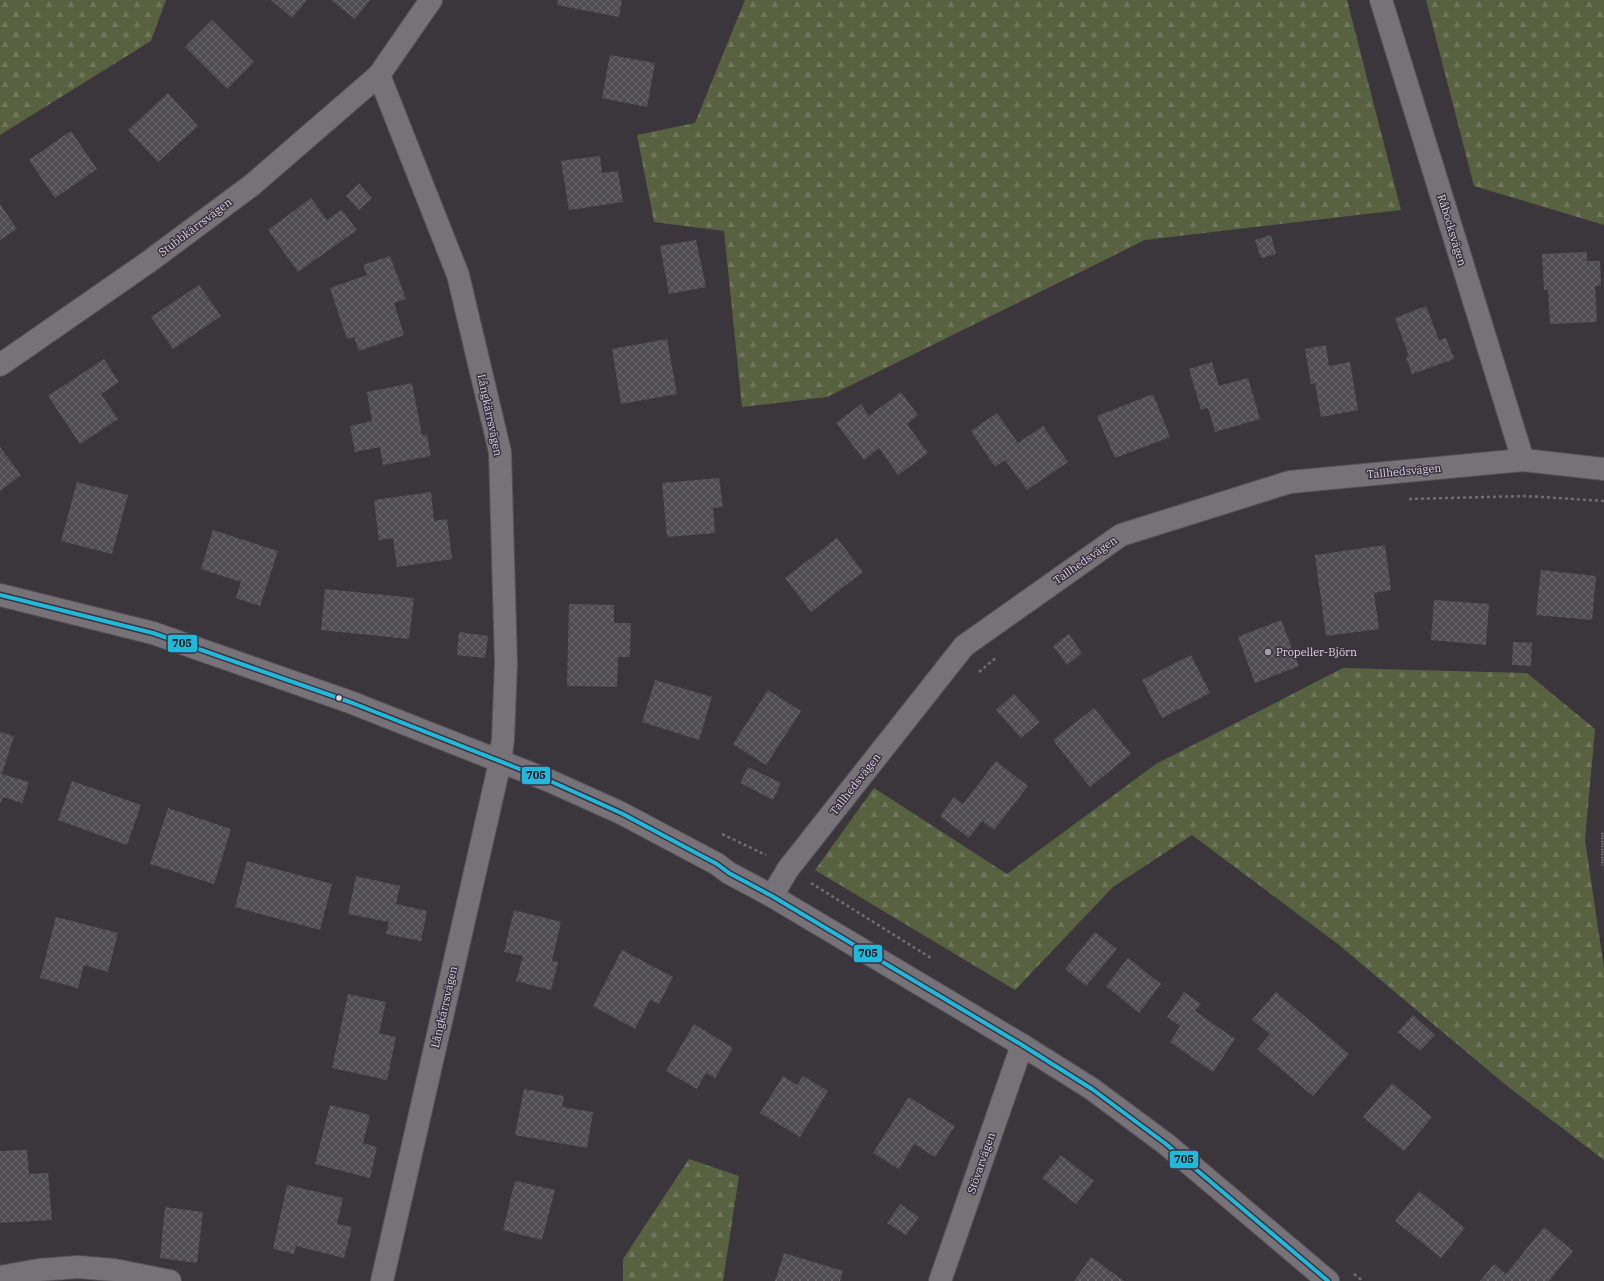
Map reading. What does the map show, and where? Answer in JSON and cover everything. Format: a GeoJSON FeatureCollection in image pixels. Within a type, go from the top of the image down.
{"type":"FeatureCollection","features":[{"type":"Feature","properties":{"kind":"street"},"geometry":{"type":"LineString","coordinates":[[379,75],[431,0]]}},
{"type":"Feature","properties":{"kind":"street","name":"Råbocksvägen"},"geometry":{"type":"LineString","coordinates":[[1381,0],[1523,460]]}},
{"type":"Feature","properties":{"kind":"street","name":"Stubbkärrsvägen"},"geometry":{"type":"LineString","coordinates":[[0,365],[147,263],[252,185],[379,75]]}},
{"type":"Feature","properties":{"kind":"street","name":"Långkärrsvägen"},"geometry":{"type":"LineString","coordinates":[[379,75],[458,275],[500,452],[506,663],[503,739],[500,762],[459,936],[382,1281]]}},
{"type":"Feature","properties":{"kind":"street","name":"Tallhedsvägen"},"geometry":{"type":"LineString","coordinates":[[772,896],[788,869],[964,646],[1120,535],[1290,482],[1523,460],[1604,469]]}},
{"type":"Feature","properties":{"kind":"street"},"geometry":{"type":"LineString","coordinates":[[0,595],[153,633],[350,702],[550,781],[621,813],[717,864],[729,873],[772,896],[1022,1045],[1092,1089],[1166,1144],[1328,1281]]}},
{"type":"Feature","properties":{"kind":"street","name":"Stövarvägen"},"geometry":{"type":"LineString","coordinates":[[940,1281],[1022,1045]]}},
{"type":"Feature","properties":{"kind":"street"},"geometry":{"type":"LineString","coordinates":[[0,1277],[40,1270],[78,1266],[114,1270],[170,1281]]}},
{"type":"Feature","properties":{"kind":"path"},"geometry":{"type":"LineString","coordinates":[[1407,500],[1526,496],[1604,501]]}},
{"type":"Feature","properties":{"kind":"path"},"geometry":{"type":"LineString","coordinates":[[974,676],[998,656]]}},
{"type":"Feature","properties":{"kind":"green space"},"geometry":{"type":"Polygon","coordinates":[[[0,0],[166,0],[151,41],[0,135],[0,0]]]}},
{"type":"Feature","properties":{"kind":"green space"},"geometry":{"type":"Polygon","coordinates":[[[745,0],[1347,0],[1401,210],[1145,240],[827,397],[742,407],[724,231],[654,222],[637,135],[695,123],[745,0]]]}},
{"type":"Feature","properties":{"kind":"green space"},"geometry":{"type":"Polygon","coordinates":[[[1426,0],[1604,0],[1604,225],[1474,186],[1426,0]]]}},
{"type":"Feature","properties":{"kind":"green space"},"geometry":{"type":"Polygon","coordinates":[[[1343,668],[1527,673],[1595,729],[1585,840],[1604,968],[1604,1160],[1507,1086],[1339,945],[1192,835],[1113,887],[1015,990],[815,870],[874,788],[1007,874],[1156,764],[1343,668]]]}},
{"type":"Feature","properties":{"kind":"green space"},"geometry":{"type":"Polygon","coordinates":[[[689,1159],[739,1176],[723,1281],[623,1281],[623,1259],[689,1159]]]}},
{"type":"Feature","properties":{"kind":"building"},"geometry":{"type":"Polygon","coordinates":[[[271,0],[307,0],[292,18],[271,0]]]}},
{"type":"Feature","properties":{"kind":"building"},"geometry":{"type":"Polygon","coordinates":[[[331,0],[370,0],[355,19],[331,0]]]}},
{"type":"Feature","properties":{"kind":"building"},"geometry":{"type":"Polygon","coordinates":[[[558,0],[622,0],[619,17],[557,5],[558,0]]]}},
{"type":"Feature","properties":{"kind":"building"},"geometry":{"type":"Polygon","coordinates":[[[212,20],[254,62],[227,89],[185,47],[212,20]]]}},
{"type":"Feature","properties":{"kind":"building"},"geometry":{"type":"Polygon","coordinates":[[[610,55],[655,63],[647,107],[602,98],[610,55]]]}},
{"type":"Feature","properties":{"kind":"building"},"geometry":{"type":"Polygon","coordinates":[[[168,93],[198,126],[158,162],[128,130],[168,93]]]}},
{"type":"Feature","properties":{"kind":"building"},"geometry":{"type":"Polygon","coordinates":[[[71,131],[97,169],[55,198],[29,160],[71,131]]]}},
{"type":"Feature","properties":{"kind":"building"},"geometry":{"type":"Polygon","coordinates":[[[600,156],[602,173],[618,171],[623,202],[569,210],[561,161],[600,156]]]}},
{"type":"Feature","properties":{"kind":"building"},"geometry":{"type":"Polygon","coordinates":[[[359,183],[372,198],[359,210],[346,196],[359,183]]]}},
{"type":"Feature","properties":{"kind":"building"},"geometry":{"type":"Polygon","coordinates":[[[311,198],[327,220],[342,210],[357,230],[298,272],[268,230],[311,198]]]}},
{"type":"Feature","properties":{"kind":"building"},"geometry":{"type":"Polygon","coordinates":[[[0,204],[17,229],[0,240],[0,204]]]}},
{"type":"Feature","properties":{"kind":"building"},"geometry":{"type":"Polygon","coordinates":[[[1271,235],[1276,254],[1261,258],[1255,240],[1271,235]]]}},
{"type":"Feature","properties":{"kind":"building"},"geometry":{"type":"Polygon","coordinates":[[[696,240],[706,287],[669,294],[660,246],[696,240]]]}},
{"type":"Feature","properties":{"kind":"building"},"geometry":{"type":"Polygon","coordinates":[[[1587,252],[1587,261],[1600,261],[1601,286],[1595,286],[1597,322],[1550,324],[1548,290],[1544,290],[1542,254],[1587,252]]]}},
{"type":"Feature","properties":{"kind":"building"},"geometry":{"type":"Polygon","coordinates":[[[390,256],[406,299],[394,303],[404,335],[359,351],[354,337],[347,339],[330,288],[367,275],[363,265],[390,256]]]}},
{"type":"Feature","properties":{"kind":"building"},"geometry":{"type":"Polygon","coordinates":[[[199,285],[221,316],[173,349],[151,317],[199,285]]]}},
{"type":"Feature","properties":{"kind":"building"},"geometry":{"type":"Polygon","coordinates":[[[1426,306],[1439,340],[1446,338],[1454,359],[1412,374],[1406,357],[1409,356],[1395,318],[1426,306]]]}},
{"type":"Feature","properties":{"kind":"building"},"geometry":{"type":"Polygon","coordinates":[[[667,339],[677,394],[621,404],[612,349],[667,339]]]}},
{"type":"Feature","properties":{"kind":"building"},"geometry":{"type":"Polygon","coordinates":[[[1326,345],[1329,366],[1350,362],[1358,410],[1321,417],[1315,383],[1311,384],[1305,349],[1326,345]]]}},
{"type":"Feature","properties":{"kind":"building"},"geometry":{"type":"Polygon","coordinates":[[[104,359],[119,382],[101,394],[118,419],[80,444],[48,396],[104,359]]]}},
{"type":"Feature","properties":{"kind":"building"},"geometry":{"type":"Polygon","coordinates":[[[1212,362],[1219,386],[1248,378],[1260,419],[1215,432],[1208,408],[1201,410],[1189,369],[1212,362]]]}},
{"type":"Feature","properties":{"kind":"building"},"geometry":{"type":"Polygon","coordinates":[[[412,383],[422,435],[427,435],[431,456],[383,465],[380,447],[355,452],[350,426],[372,421],[367,392],[412,383]]]}},
{"type":"Feature","properties":{"kind":"building"},"geometry":{"type":"Polygon","coordinates":[[[901,392],[918,415],[907,424],[928,453],[898,475],[879,448],[864,460],[836,423],[861,404],[869,416],[901,392]]]}},
{"type":"Feature","properties":{"kind":"building"},"geometry":{"type":"Polygon","coordinates":[[[1153,394],[1170,437],[1115,458],[1097,416],[1153,394]]]}},
{"type":"Feature","properties":{"kind":"building"},"geometry":{"type":"Polygon","coordinates":[[[997,413],[1018,443],[1043,426],[1068,462],[1027,490],[1005,460],[995,467],[971,431],[997,413]]]}},
{"type":"Feature","properties":{"kind":"building"},"geometry":{"type":"Polygon","coordinates":[[[0,447],[21,475],[0,491],[0,447]]]}},
{"type":"Feature","properties":{"kind":"building"},"geometry":{"type":"Polygon","coordinates":[[[719,478],[723,507],[713,508],[715,533],[667,537],[662,483],[719,478]]]}},
{"type":"Feature","properties":{"kind":"building"},"geometry":{"type":"Polygon","coordinates":[[[77,482],[128,495],[112,554],[61,541],[77,482]]]}},
{"type":"Feature","properties":{"kind":"building"},"geometry":{"type":"Polygon","coordinates":[[[431,492],[434,521],[447,519],[452,559],[397,567],[393,538],[379,540],[374,500],[431,492]]]}},
{"type":"Feature","properties":{"kind":"building"},"geometry":{"type":"Polygon","coordinates":[[[213,530],[278,551],[260,606],[236,598],[241,582],[201,569],[213,530]]]}},
{"type":"Feature","properties":{"kind":"building"},"geometry":{"type":"Polygon","coordinates":[[[837,538],[863,572],[811,612],[785,578],[837,538]]]}},
{"type":"Feature","properties":{"kind":"building"},"geometry":{"type":"Polygon","coordinates":[[[1385,545],[1391,590],[1374,593],[1379,629],[1326,636],[1315,555],[1385,545]]]}},
{"type":"Feature","properties":{"kind":"building"},"geometry":{"type":"Polygon","coordinates":[[[1541,570],[1596,576],[1592,620],[1536,615],[1541,570]]]}},
{"type":"Feature","properties":{"kind":"building"},"geometry":{"type":"Polygon","coordinates":[[[325,589],[414,598],[409,639],[321,630],[325,589]]]}},
{"type":"Feature","properties":{"kind":"building"},"geometry":{"type":"Polygon","coordinates":[[[1434,600],[1489,604],[1486,645],[1431,640],[1434,600]]]}},
{"type":"Feature","properties":{"kind":"building"},"geometry":{"type":"Polygon","coordinates":[[[569,604],[614,605],[614,623],[631,623],[630,657],[618,657],[617,687],[567,686],[569,604]]]}},
{"type":"Feature","properties":{"kind":"building","name":"Propeller-Björn"},"geometry":{"type":"Polygon","coordinates":[[[1281,620],[1299,666],[1255,683],[1238,637],[1281,620]]]}},
{"type":"Feature","properties":{"kind":"building"},"geometry":{"type":"Polygon","coordinates":[[[459,632],[488,636],[485,658],[457,655],[459,632]]]}},
{"type":"Feature","properties":{"kind":"building"},"geometry":{"type":"Polygon","coordinates":[[[1069,634],[1082,653],[1067,665],[1053,646],[1069,634]]]}},
{"type":"Feature","properties":{"kind":"building"},"geometry":{"type":"Polygon","coordinates":[[[1513,642],[1532,643],[1531,666],[1512,665],[1513,642]]]}},
{"type":"Feature","properties":{"kind":"building"},"geometry":{"type":"Polygon","coordinates":[[[1191,655],[1210,693],[1162,718],[1142,680],[1191,655]]]}},
{"type":"Feature","properties":{"kind":"building"},"geometry":{"type":"Polygon","coordinates":[[[655,680],[712,697],[699,740],[642,722],[655,680]]]}},
{"type":"Feature","properties":{"kind":"building"},"geometry":{"type":"Polygon","coordinates":[[[768,690],[801,711],[766,765],[733,744],[768,690]]]}},
{"type":"Feature","properties":{"kind":"building"},"geometry":{"type":"Polygon","coordinates":[[[1014,694],[1040,722],[1021,738],[996,710],[1014,694]]]}},
{"type":"Feature","properties":{"kind":"building"},"geometry":{"type":"Polygon","coordinates":[[[1094,708],[1131,754],[1090,787],[1053,740],[1094,708]]]}},
{"type":"Feature","properties":{"kind":"building"},"geometry":{"type":"Polygon","coordinates":[[[0,732],[14,736],[2,774],[29,782],[22,803],[3,797],[0,804],[0,732]]]}},
{"type":"Feature","properties":{"kind":"building"},"geometry":{"type":"Polygon","coordinates":[[[996,761],[1028,786],[994,830],[982,821],[969,838],[940,816],[954,797],[963,804],[996,761]]]}},
{"type":"Feature","properties":{"kind":"building"},"geometry":{"type":"Polygon","coordinates":[[[748,767],[781,783],[773,800],[740,783],[748,767]]]}},
{"type":"Feature","properties":{"kind":"building"},"geometry":{"type":"Polygon","coordinates":[[[72,781],[141,805],[127,845],[58,820],[72,781]]]}},
{"type":"Feature","properties":{"kind":"building"},"geometry":{"type":"Polygon","coordinates":[[[168,808],[231,829],[214,884],[150,864],[168,808]]]}},
{"type":"Feature","properties":{"kind":"building"},"geometry":{"type":"Polygon","coordinates":[[[1601,832],[1604,832],[1604,866],[1601,866],[1601,832]]]}},
{"type":"Feature","properties":{"kind":"building"},"geometry":{"type":"Polygon","coordinates":[[[247,861],[332,884],[320,930],[235,907],[247,861]]]}},
{"type":"Feature","properties":{"kind":"building"},"geometry":{"type":"Polygon","coordinates":[[[356,876],[400,886],[396,904],[427,911],[421,941],[386,934],[389,922],[348,914],[356,876]]]}},
{"type":"Feature","properties":{"kind":"building"},"geometry":{"type":"Polygon","coordinates":[[[514,910],[561,922],[552,961],[558,962],[551,990],[516,981],[523,956],[504,952],[514,910]]]}},
{"type":"Feature","properties":{"kind":"building"},"geometry":{"type":"Polygon","coordinates":[[[56,917],[118,933],[108,972],[84,965],[78,988],[40,978],[56,917]]]}},
{"type":"Feature","properties":{"kind":"building"},"geometry":{"type":"Polygon","coordinates":[[[1095,932],[1117,949],[1086,986],[1065,969],[1095,932]]]}},
{"type":"Feature","properties":{"kind":"building"},"geometry":{"type":"Polygon","coordinates":[[[622,950],[673,977],[659,1004],[650,1000],[635,1029],[593,1006],[622,950]]]}},
{"type":"Feature","properties":{"kind":"building"},"geometry":{"type":"Polygon","coordinates":[[[1128,958],[1161,984],[1139,1013],[1106,986],[1128,958]]]}},
{"type":"Feature","properties":{"kind":"building"},"geometry":{"type":"Polygon","coordinates":[[[1184,992],[1201,1004],[1195,1011],[1235,1039],[1213,1072],[1170,1042],[1180,1026],[1167,1017],[1184,992]]]}},
{"type":"Feature","properties":{"kind":"building"},"geometry":{"type":"Polygon","coordinates":[[[1276,992],[1349,1054],[1313,1096],[1257,1049],[1270,1034],[1252,1020],[1276,992]]]}},
{"type":"Feature","properties":{"kind":"building"},"geometry":{"type":"Polygon","coordinates":[[[348,994],[386,1002],[379,1033],[396,1037],[387,1080],[332,1068],[348,994]]]}},
{"type":"Feature","properties":{"kind":"building"},"geometry":{"type":"Polygon","coordinates":[[[1413,1015],[1435,1035],[1420,1051],[1398,1032],[1413,1015]]]}},
{"type":"Feature","properties":{"kind":"building"},"geometry":{"type":"Polygon","coordinates":[[[694,1024],[733,1048],[715,1078],[706,1073],[697,1089],[666,1071],[694,1024]]]}},
{"type":"Feature","properties":{"kind":"building"},"geometry":{"type":"Polygon","coordinates":[[[783,1076],[797,1085],[803,1076],[828,1091],[800,1137],[760,1113],[783,1076]]]}},
{"type":"Feature","properties":{"kind":"building"},"geometry":{"type":"Polygon","coordinates":[[[1392,1083],[1432,1117],[1404,1151],[1363,1117],[1392,1083]]]}},
{"type":"Feature","properties":{"kind":"building"},"geometry":{"type":"Polygon","coordinates":[[[524,1089],[564,1096],[562,1107],[593,1112],[587,1148],[515,1135],[524,1089]]]}},
{"type":"Feature","properties":{"kind":"building"},"geometry":{"type":"Polygon","coordinates":[[[909,1097],[955,1126],[935,1157],[914,1144],[899,1169],[873,1153],[909,1097]]]}},
{"type":"Feature","properties":{"kind":"building"},"geometry":{"type":"Polygon","coordinates":[[[330,1105],[370,1115],[363,1143],[377,1147],[370,1178],[315,1164],[330,1105]]]}},
{"type":"Feature","properties":{"kind":"building"},"geometry":{"type":"Polygon","coordinates":[[[27,1150],[29,1174],[48,1173],[52,1220],[0,1223],[0,1151],[27,1150]]]}},
{"type":"Feature","properties":{"kind":"building"},"geometry":{"type":"Polygon","coordinates":[[[1061,1155],[1094,1181],[1076,1204],[1042,1178],[1061,1155]]]}},
{"type":"Feature","properties":{"kind":"building"},"geometry":{"type":"Polygon","coordinates":[[[515,1181],[555,1190],[542,1240],[503,1230],[515,1181]]]}},
{"type":"Feature","properties":{"kind":"building"},"geometry":{"type":"Polygon","coordinates":[[[287,1185],[343,1198],[337,1224],[352,1227],[344,1258],[296,1246],[294,1254],[273,1249],[287,1185]]]}},
{"type":"Feature","properties":{"kind":"building"},"geometry":{"type":"Polygon","coordinates":[[[1419,1191],[1465,1228],[1441,1258],[1395,1221],[1419,1191]]]}},
{"type":"Feature","properties":{"kind":"building"},"geometry":{"type":"Polygon","coordinates":[[[900,1204],[919,1217],[906,1235],[887,1223],[900,1204]]]}},
{"type":"Feature","properties":{"kind":"building"},"geometry":{"type":"Polygon","coordinates":[[[165,1207],[203,1212],[197,1263],[160,1258],[165,1207]]]}},
{"type":"Feature","properties":{"kind":"building"},"geometry":{"type":"Polygon","coordinates":[[[1544,1227],[1573,1251],[1549,1281],[1480,1281],[1494,1264],[1506,1274],[1544,1227]]]}},
{"type":"Feature","properties":{"kind":"building"},"geometry":{"type":"Polygon","coordinates":[[[784,1253],[843,1271],[840,1281],[775,1281],[784,1253]]]}},
{"type":"Feature","properties":{"kind":"building"},"geometry":{"type":"Polygon","coordinates":[[[1091,1257],[1124,1281],[1074,1281],[1091,1257]]]}},
{"type":"Feature","properties":{"kind":"transit line","name":"705"},"geometry":{"type":"LineString","coordinates":[[0,595],[153,633],[350,702],[550,781],[621,813],[717,864],[729,873],[772,896],[1022,1045],[1092,1089],[1166,1144],[1328,1281]]}},
{"type":"Feature","properties":{"kind":"place","name":"Propeller-Björn"},"geometry":{"type":"Point","coordinates":[1268,652]}}]}
